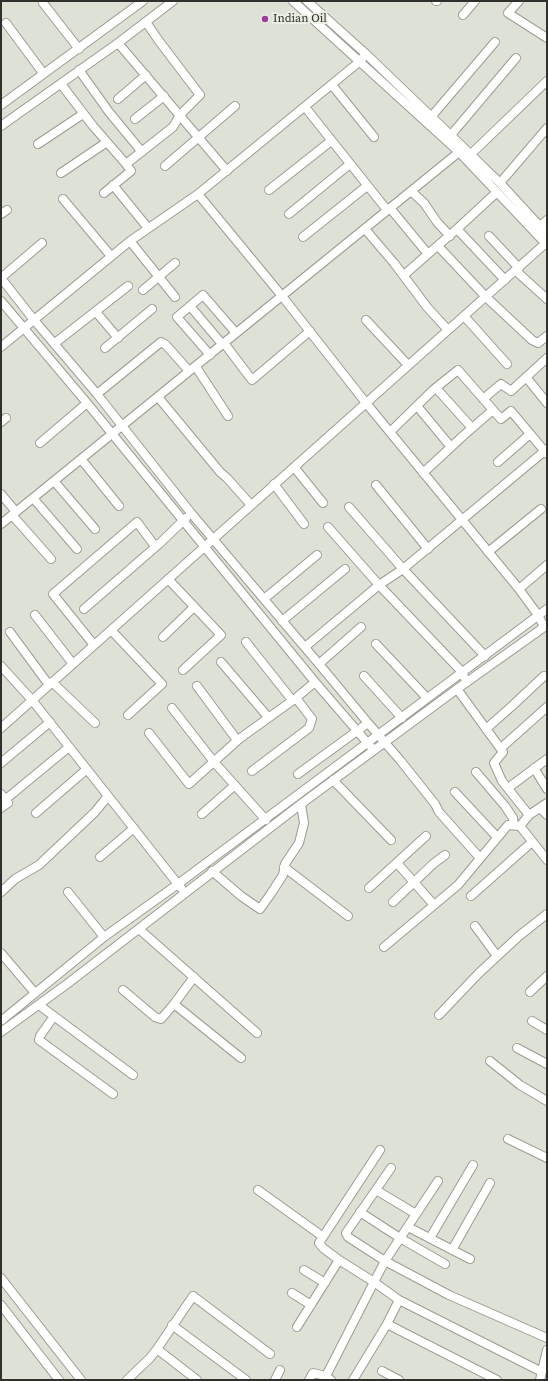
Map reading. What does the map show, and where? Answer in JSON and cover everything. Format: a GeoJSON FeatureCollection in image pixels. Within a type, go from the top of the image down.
{"type":"FeatureCollection","features":[{"type":"Feature","properties":{"kind":"street"},"geometry":{"type":"LineString","coordinates":[[1,105],[143,1]]}},
{"type":"Feature","properties":{"kind":"street"},"geometry":{"type":"LineString","coordinates":[[1,126],[118,43],[173,1]]}},
{"type":"Feature","properties":{"kind":"street"},"geometry":{"type":"LineString","coordinates":[[293,1],[360,62],[462,150],[471,154],[547,234]]}},
{"type":"Feature","properties":{"kind":"street"},"geometry":{"type":"LineString","coordinates":[[1,728],[168,579],[214,540],[250,505],[547,243],[497,192],[451,135],[366,54],[307,1]]}},
{"type":"Feature","properties":{"kind":"street"},"geometry":{"type":"LineString","coordinates":[[463,15],[474,1]]}},
{"type":"Feature","properties":{"kind":"street"},"geometry":{"type":"LineString","coordinates":[[519,1],[508,13],[547,38]]}},
{"type":"Feature","properties":{"kind":"street"},"geometry":{"type":"LineString","coordinates":[[43,3],[79,49]]}},
{"type":"Feature","properties":{"kind":"street"},"geometry":{"type":"LineString","coordinates":[[126,164],[173,127],[180,115],[200,95],[146,22]]}},
{"type":"Feature","properties":{"kind":"street"},"geometry":{"type":"LineString","coordinates":[[6,23],[44,73]]}},
{"type":"Feature","properties":{"kind":"street"},"geometry":{"type":"LineString","coordinates":[[431,117],[495,42]]}},
{"type":"Feature","properties":{"kind":"street"},"geometry":{"type":"LineString","coordinates":[[118,43],[227,171]]}},
{"type":"Feature","properties":{"kind":"street"},"geometry":{"type":"LineString","coordinates":[[2,343],[24,329],[130,241],[198,194],[227,171],[360,62],[366,54]]}},
{"type":"Feature","properties":{"kind":"street"},"geometry":{"type":"LineString","coordinates":[[451,135],[516,58]]}},
{"type":"Feature","properties":{"kind":"street"},"geometry":{"type":"LineString","coordinates":[[79,70],[109,112],[142,152]]}},
{"type":"Feature","properties":{"kind":"street"},"geometry":{"type":"LineString","coordinates":[[118,99],[146,75]]}},
{"type":"Feature","properties":{"kind":"street"},"geometry":{"type":"LineString","coordinates":[[471,154],[547,81]]}},
{"type":"Feature","properties":{"kind":"street"},"geometry":{"type":"LineString","coordinates":[[60,84],[131,172],[104,193]]}},
{"type":"Feature","properties":{"kind":"street"},"geometry":{"type":"LineString","coordinates":[[332,85],[374,137]]}},
{"type":"Feature","properties":{"kind":"street"},"geometry":{"type":"LineString","coordinates":[[135,119],[164,96]]}},
{"type":"Feature","properties":{"kind":"street"},"geometry":{"type":"LineString","coordinates":[[165,166],[235,106]]}},
{"type":"Feature","properties":{"kind":"street"},"geometry":{"type":"LineString","coordinates":[[305,107],[367,186],[428,254]]}},
{"type":"Feature","properties":{"kind":"street"},"geometry":{"type":"LineString","coordinates":[[38,144],[83,114]]}},
{"type":"Feature","properties":{"kind":"street"},"geometry":{"type":"LineString","coordinates":[[500,183],[547,128]]}},
{"type":"Feature","properties":{"kind":"street"},"geometry":{"type":"LineString","coordinates":[[269,190],[331,141]]}},
{"type":"Feature","properties":{"kind":"street"},"geometry":{"type":"LineString","coordinates":[[61,173],[107,142]]}},
{"type":"Feature","properties":{"kind":"street"},"geometry":{"type":"LineString","coordinates":[[1,524],[462,150]]}},
{"type":"Feature","properties":{"kind":"street"},"geometry":{"type":"LineString","coordinates":[[289,214],[350,164]]}},
{"type":"Feature","properties":{"kind":"street"},"geometry":{"type":"LineString","coordinates":[[114,185],[148,228]]}},
{"type":"Feature","properties":{"kind":"street"},"geometry":{"type":"LineString","coordinates":[[303,237],[367,186]]}},
{"type":"Feature","properties":{"kind":"street"},"geometry":{"type":"LineString","coordinates":[[411,191],[424,203],[450,236]]}},
{"type":"Feature","properties":{"kind":"street"},"geometry":{"type":"LineString","coordinates":[[404,275],[450,236],[497,192]]}},
{"type":"Feature","properties":{"kind":"street"},"geometry":{"type":"LineString","coordinates":[[1,1032],[39,1005],[333,780],[375,751],[464,683],[546,626],[519,589],[366,403],[282,296],[198,194]]}},
{"type":"Feature","properties":{"kind":"street"},"geometry":{"type":"LineString","coordinates":[[62,199],[111,256]]}},
{"type":"Feature","properties":{"kind":"street"},"geometry":{"type":"LineString","coordinates":[[540,226],[547,220]]}},
{"type":"Feature","properties":{"kind":"street"},"geometry":{"type":"LineString","coordinates":[[365,229],[448,330]]}},
{"type":"Feature","properties":{"kind":"street"},"geometry":{"type":"LineString","coordinates":[[457,229],[505,280]]}},
{"type":"Feature","properties":{"kind":"street"},"geometry":{"type":"LineString","coordinates":[[489,236],[517,269],[547,299]]}},
{"type":"Feature","properties":{"kind":"street"},"geometry":{"type":"LineString","coordinates":[[130,241],[175,297]]}},
{"type":"Feature","properties":{"kind":"street"},"geometry":{"type":"LineString","coordinates":[[42,243],[1,278],[34,320],[97,394],[191,513],[305,647],[440,812],[480,858]]}},
{"type":"Feature","properties":{"kind":"street"},"geometry":{"type":"LineString","coordinates":[[438,246],[486,297],[532,340],[538,342],[547,336]]}},
{"type":"Feature","properties":{"kind":"street"},"geometry":{"type":"LineString","coordinates":[[143,290],[175,263]]}},
{"type":"Feature","properties":{"kind":"street"},"geometry":{"type":"LineString","coordinates":[[55,344],[128,286]]}},
{"type":"Feature","properties":{"kind":"street"},"geometry":{"type":"LineString","coordinates":[[210,354],[177,317],[203,295],[236,333]]}},
{"type":"Feature","properties":{"kind":"street"},"geometry":{"type":"LineString","coordinates":[[1,301],[87,402],[183,521],[206,546],[315,682],[375,751]]}},
{"type":"Feature","properties":{"kind":"street"},"geometry":{"type":"LineString","coordinates":[[190,306],[252,380],[310,331]]}},
{"type":"Feature","properties":{"kind":"street"},"geometry":{"type":"LineString","coordinates":[[105,348],[152,309]]}},
{"type":"Feature","properties":{"kind":"street"},"geometry":{"type":"LineString","coordinates":[[96,312],[118,338]]}},
{"type":"Feature","properties":{"kind":"street"},"geometry":{"type":"LineString","coordinates":[[464,316],[507,364]]}},
{"type":"Feature","properties":{"kind":"street"},"geometry":{"type":"LineString","coordinates":[[366,320],[408,365]]}},
{"type":"Feature","properties":{"kind":"street"},"geometry":{"type":"LineString","coordinates":[[97,394],[161,342],[193,369],[228,416]]}},
{"type":"Feature","properties":{"kind":"street"},"geometry":{"type":"LineString","coordinates":[[483,399],[501,384],[511,391],[547,358]]}},
{"type":"Feature","properties":{"kind":"street"},"geometry":{"type":"LineString","coordinates":[[305,647],[379,585],[404,569],[546,451],[511,411],[501,419],[458,370],[436,388],[390,432]]}},
{"type":"Feature","properties":{"kind":"street"},"geometry":{"type":"LineString","coordinates":[[526,377],[547,403]]}},
{"type":"Feature","properties":{"kind":"street"},"geometry":{"type":"LineString","coordinates":[[436,388],[472,428]]}},
{"type":"Feature","properties":{"kind":"street"},"geometry":{"type":"LineString","coordinates":[[158,397],[220,472],[250,505]]}},
{"type":"Feature","properties":{"kind":"street"},"geometry":{"type":"LineString","coordinates":[[40,443],[87,402]]}},
{"type":"Feature","properties":{"kind":"street"},"geometry":{"type":"LineString","coordinates":[[417,406],[451,447]]}},
{"type":"Feature","properties":{"kind":"street"},"geometry":{"type":"LineString","coordinates":[[423,473],[493,410]]}},
{"type":"Feature","properties":{"kind":"street"},"geometry":{"type":"LineString","coordinates":[[498,462],[530,434]]}},
{"type":"Feature","properties":{"kind":"street"},"geometry":{"type":"LineString","coordinates":[[80,459],[119,506]]}},
{"type":"Feature","properties":{"kind":"street"},"geometry":{"type":"LineString","coordinates":[[294,467],[323,503]]}},
{"type":"Feature","properties":{"kind":"street"},"geometry":{"type":"LineString","coordinates":[[54,481],[95,529]]}},
{"type":"Feature","properties":{"kind":"street"},"geometry":{"type":"LineString","coordinates":[[274,484],[304,524]]}},
{"type":"Feature","properties":{"kind":"street"},"geometry":{"type":"LineString","coordinates":[[376,486],[428,549]]}},
{"type":"Feature","properties":{"kind":"street"},"geometry":{"type":"LineString","coordinates":[[1,494],[14,514],[51,559]]}},
{"type":"Feature","properties":{"kind":"street"},"geometry":{"type":"LineString","coordinates":[[33,498],[77,549]]}},
{"type":"Feature","properties":{"kind":"street"},"geometry":{"type":"LineString","coordinates":[[350,507],[404,569],[485,656]]}},
{"type":"Feature","properties":{"kind":"street"},"geometry":{"type":"LineString","coordinates":[[488,552],[541,509]]}},
{"type":"Feature","properties":{"kind":"street"},"geometry":{"type":"LineString","coordinates":[[84,609],[160,544],[191,513]]}},
{"type":"Feature","properties":{"kind":"street"},"geometry":{"type":"LineString","coordinates":[[94,645],[53,594],[137,522],[154,545],[160,544]]}},
{"type":"Feature","properties":{"kind":"street"},"geometry":{"type":"LineString","coordinates":[[328,527],[379,585],[463,673],[464,683]]}},
{"type":"Feature","properties":{"kind":"street"},"geometry":{"type":"LineString","coordinates":[[264,599],[317,555]]}},
{"type":"Feature","properties":{"kind":"street"},"geometry":{"type":"LineString","coordinates":[[519,589],[547,565]]}},
{"type":"Feature","properties":{"kind":"street"},"geometry":{"type":"LineString","coordinates":[[282,621],[345,569]]}},
{"type":"Feature","properties":{"kind":"street"},"geometry":{"type":"LineString","coordinates":[[168,579],[221,635],[183,670]]}},
{"type":"Feature","properties":{"kind":"street"},"geometry":{"type":"LineString","coordinates":[[163,637],[194,607]]}},
{"type":"Feature","properties":{"kind":"street"},"geometry":{"type":"LineString","coordinates":[[1,1021],[104,937],[266,820],[547,609]]}},
{"type":"Feature","properties":{"kind":"street"},"geometry":{"type":"LineString","coordinates":[[35,615],[73,664]]}},
{"type":"Feature","properties":{"kind":"street"},"geometry":{"type":"LineString","coordinates":[[319,664],[361,627]]}},
{"type":"Feature","properties":{"kind":"street"},"geometry":{"type":"LineString","coordinates":[[111,630],[162,684],[128,715]]}},
{"type":"Feature","properties":{"kind":"street"},"geometry":{"type":"LineString","coordinates":[[10,632],[50,684],[95,723]]}},
{"type":"Feature","properties":{"kind":"street"},"geometry":{"type":"LineString","coordinates":[[246,642],[312,719],[308,728],[252,771]]}},
{"type":"Feature","properties":{"kind":"street"},"geometry":{"type":"LineString","coordinates":[[376,644],[427,698]]}},
{"type":"Feature","properties":{"kind":"street"},"geometry":{"type":"LineString","coordinates":[[220,662],[268,717]]}},
{"type":"Feature","properties":{"kind":"street"},"geometry":{"type":"LineString","coordinates":[[2,668],[50,722],[184,893]]}},
{"type":"Feature","properties":{"kind":"street"},"geometry":{"type":"LineString","coordinates":[[364,676],[402,718]]}},
{"type":"Feature","properties":{"kind":"street"},"geometry":{"type":"LineString","coordinates":[[486,729],[544,676]]}},
{"type":"Feature","properties":{"kind":"street"},"geometry":{"type":"LineString","coordinates":[[149,733],[189,784],[237,740],[315,682]]}},
{"type":"Feature","properties":{"kind":"street"},"geometry":{"type":"LineString","coordinates":[[197,686],[237,740]]}},
{"type":"Feature","properties":{"kind":"street"},"geometry":{"type":"LineString","coordinates":[[457,689],[501,748],[503,752],[494,763],[502,781],[529,815]]}},
{"type":"Feature","properties":{"kind":"street"},"geometry":{"type":"LineString","coordinates":[[172,708],[214,762],[266,820]]}},
{"type":"Feature","properties":{"kind":"street"},"geometry":{"type":"LineString","coordinates":[[501,748],[547,708]]}},
{"type":"Feature","properties":{"kind":"street"},"geometry":{"type":"LineString","coordinates":[[1,763],[50,722]]}},
{"type":"Feature","properties":{"kind":"street"},"geometry":{"type":"LineString","coordinates":[[298,774],[368,724]]}},
{"type":"Feature","properties":{"kind":"street"},"geometry":{"type":"LineString","coordinates":[[1,808],[8,802],[3,796],[69,747]]}},
{"type":"Feature","properties":{"kind":"street"},"geometry":{"type":"LineString","coordinates":[[508,788],[547,759]]}},
{"type":"Feature","properties":{"kind":"street"},"geometry":{"type":"LineString","coordinates":[[534,768],[547,789]]}},
{"type":"Feature","properties":{"kind":"street"},"geometry":{"type":"LineString","coordinates":[[36,813],[87,769]]}},
{"type":"Feature","properties":{"kind":"street"},"geometry":{"type":"LineString","coordinates":[[476,772],[505,806],[517,826],[547,860]]}},
{"type":"Feature","properties":{"kind":"street"},"geometry":{"type":"LineString","coordinates":[[333,780],[391,840]]}},
{"type":"Feature","properties":{"kind":"street"},"geometry":{"type":"LineString","coordinates":[[202,814],[235,785]]}},
{"type":"Feature","properties":{"kind":"street"},"geometry":{"type":"LineString","coordinates":[[455,792],[497,837]]}},
{"type":"Feature","properties":{"kind":"street"},"geometry":{"type":"LineString","coordinates":[[1,892],[16,879],[39,865],[95,812],[108,796]]}},
{"type":"Feature","properties":{"kind":"street"},"geometry":{"type":"LineString","coordinates":[[212,872],[241,896],[260,909],[283,875],[285,864],[299,843],[304,823],[301,804]]}},
{"type":"Feature","properties":{"kind":"street"},"geometry":{"type":"LineString","coordinates":[[384,947],[458,884],[508,825],[517,826],[529,815],[543,806],[547,815]]}},
{"type":"Feature","properties":{"kind":"street"},"geometry":{"type":"LineString","coordinates":[[100,857],[134,828]]}},
{"type":"Feature","properties":{"kind":"street"},"geometry":{"type":"LineString","coordinates":[[369,888],[426,836]]}},
{"type":"Feature","properties":{"kind":"street"},"geometry":{"type":"LineString","coordinates":[[471,896],[532,842]]}},
{"type":"Feature","properties":{"kind":"street"},"geometry":{"type":"LineString","coordinates":[[393,902],[433,864],[445,855]]}},
{"type":"Feature","properties":{"kind":"street"},"geometry":{"type":"LineString","coordinates":[[397,863],[434,905]]}},
{"type":"Feature","properties":{"kind":"street"},"geometry":{"type":"LineString","coordinates":[[284,867],[348,916]]}},
{"type":"Feature","properties":{"kind":"street"},"geometry":{"type":"LineString","coordinates":[[68,892],[104,937]]}},
{"type":"Feature","properties":{"kind":"street"},"geometry":{"type":"LineString","coordinates":[[439,1015],[497,956],[547,914]]}},
{"type":"Feature","properties":{"kind":"street"},"geometry":{"type":"LineString","coordinates":[[475,926],[497,956]]}},
{"type":"Feature","properties":{"kind":"street"},"geometry":{"type":"LineString","coordinates":[[139,929],[257,1033]]}},
{"type":"Feature","properties":{"kind":"street"},"geometry":{"type":"LineString","coordinates":[[1,953],[35,993]]}},
{"type":"Feature","properties":{"kind":"street"},"geometry":{"type":"LineString","coordinates":[[530,992],[547,976]]}},
{"type":"Feature","properties":{"kind":"street"},"geometry":{"type":"LineString","coordinates":[[123,990],[158,1019],[163,1018],[194,977]]}},
{"type":"Feature","properties":{"kind":"street"},"geometry":{"type":"LineString","coordinates":[[174,1004],[241,1058]]}},
{"type":"Feature","properties":{"kind":"street"},"geometry":{"type":"LineString","coordinates":[[39,1005],[133,1075]]}},
{"type":"Feature","properties":{"kind":"street"},"geometry":{"type":"LineString","coordinates":[[54,1016],[40,1036],[39,1040],[112,1094]]}},
{"type":"Feature","properties":{"kind":"street"},"geometry":{"type":"LineString","coordinates":[[532,1020],[547,1030]]}},
{"type":"Feature","properties":{"kind":"street"},"geometry":{"type":"LineString","coordinates":[[517,1048],[547,1064]]}},
{"type":"Feature","properties":{"kind":"street"},"geometry":{"type":"LineString","coordinates":[[490,1061],[520,1085],[547,1101]]}},
{"type":"Feature","properties":{"kind":"street"},"geometry":{"type":"LineString","coordinates":[[508,1139],[547,1158]]}},
{"type":"Feature","properties":{"kind":"street"},"geometry":{"type":"LineString","coordinates":[[380,1150],[322,1236],[320,1245],[339,1260],[399,1300],[541,1376],[547,1350]]}},
{"type":"Feature","properties":{"kind":"street"},"geometry":{"type":"LineString","coordinates":[[430,1238],[473,1166]]}},
{"type":"Feature","properties":{"kind":"street"},"geometry":{"type":"LineString","coordinates":[[391,1168],[360,1212],[346,1235],[385,1261],[457,1298],[547,1338]]}},
{"type":"Feature","properties":{"kind":"street"},"geometry":{"type":"LineString","coordinates":[[309,1380],[314,1373],[328,1378],[385,1261],[438,1181]]}},
{"type":"Feature","properties":{"kind":"street"},"geometry":{"type":"LineString","coordinates":[[452,1250],[490,1183]]}},
{"type":"Feature","properties":{"kind":"street"},"geometry":{"type":"LineString","coordinates":[[258,1190],[322,1236]]}},
{"type":"Feature","properties":{"kind":"street"},"geometry":{"type":"LineString","coordinates":[[376,1190],[416,1214]]}},
{"type":"Feature","properties":{"kind":"street"},"geometry":{"type":"LineString","coordinates":[[360,1212],[400,1238],[445,1264]]}},
{"type":"Feature","properties":{"kind":"street"},"geometry":{"type":"LineString","coordinates":[[408,1227],[470,1259]]}},
{"type":"Feature","properties":{"kind":"street"},"geometry":{"type":"LineString","coordinates":[[297,1327],[339,1260]]}},
{"type":"Feature","properties":{"kind":"street"},"geometry":{"type":"LineString","coordinates":[[304,1270],[325,1283]]}},
{"type":"Feature","properties":{"kind":"street"},"geometry":{"type":"LineString","coordinates":[[1,1278],[81,1380]]}},
{"type":"Feature","properties":{"kind":"street"},"geometry":{"type":"LineString","coordinates":[[292,1293],[311,1305]]}},
{"type":"Feature","properties":{"kind":"street"},"geometry":{"type":"LineString","coordinates":[[127,1380],[150,1358],[193,1296],[270,1354]]}},
{"type":"Feature","properties":{"kind":"street"},"geometry":{"type":"LineString","coordinates":[[353,1380],[387,1324],[399,1300]]}},
{"type":"Feature","properties":{"kind":"street"},"geometry":{"type":"LineString","coordinates":[[1,1305],[59,1380]]}},
{"type":"Feature","properties":{"kind":"street"},"geometry":{"type":"LineString","coordinates":[[387,1324],[498,1380]]}},
{"type":"Feature","properties":{"kind":"street"},"geometry":{"type":"LineString","coordinates":[[172,1325],[246,1380]]}},
{"type":"Feature","properties":{"kind":"street"},"geometry":{"type":"LineString","coordinates":[[157,1349],[197,1380]]}},
{"type":"Feature","properties":{"kind":"street"},"geometry":{"type":"LineString","coordinates":[[275,1380],[280,1370]]}},
{"type":"Feature","properties":{"kind":"street"},"geometry":{"type":"LineString","coordinates":[[382,1371],[398,1380]]}},
{"type":"Feature","properties":{"kind":"place","name":"Indian Oil"},"geometry":{"type":"Point","coordinates":[265,19]}}]}
